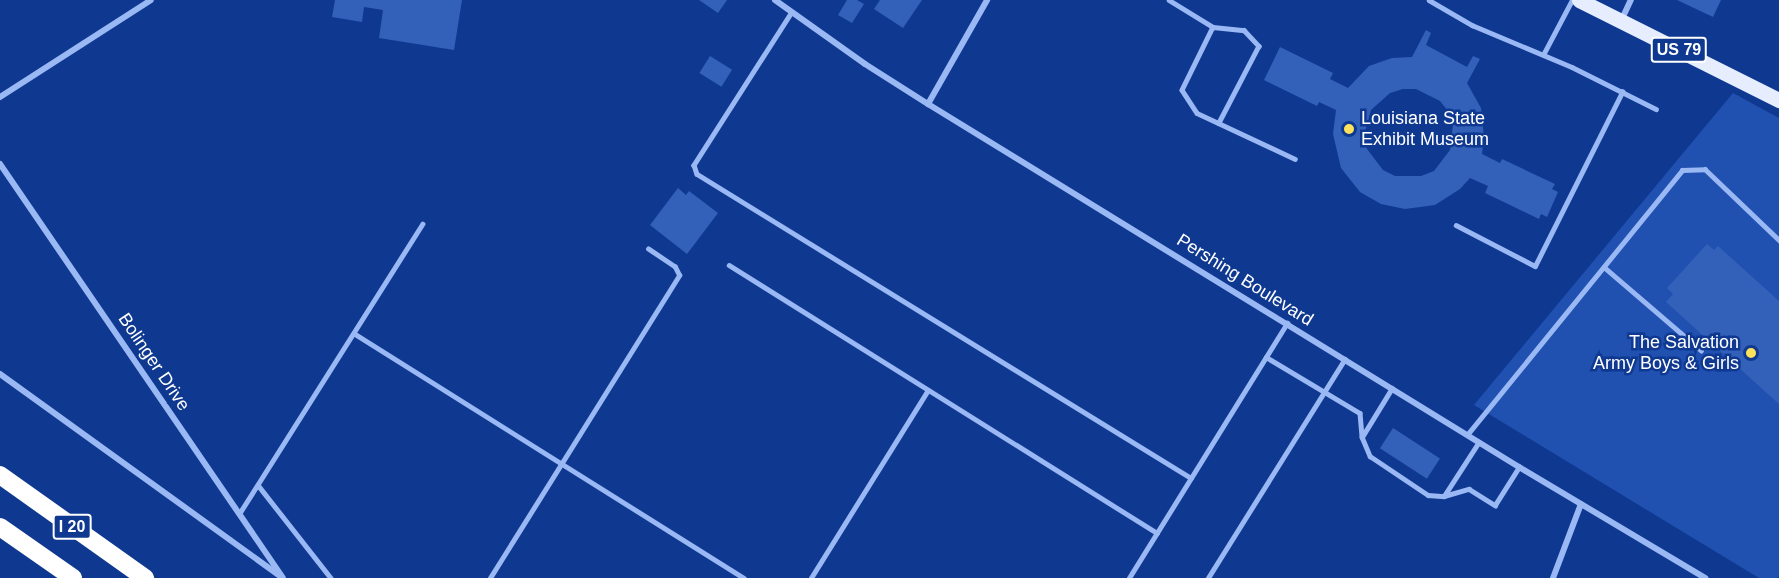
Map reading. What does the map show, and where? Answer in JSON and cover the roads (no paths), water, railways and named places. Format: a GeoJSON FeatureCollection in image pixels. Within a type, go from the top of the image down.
{"type":"FeatureCollection","features":[{"type":"Feature","properties":{"kind":"highway","name":"I 20"},"geometry":{"type":"LineString","coordinates":[[0,475],[145,578]]}},
{"type":"Feature","properties":{"kind":"highway","name":"I 20"},"geometry":{"type":"LineString","coordinates":[[0,527],[73,578]]}},
{"type":"Feature","properties":{"kind":"main road","name":"US 79"},"geometry":{"type":"LineString","coordinates":[[1580,1],[1779,100]]}},
{"type":"Feature","properties":{"kind":"street"},"geometry":{"type":"LineString","coordinates":[[0,97],[151,0]]}},
{"type":"Feature","properties":{"kind":"street","name":"Pershing Boulevard"},"geometry":{"type":"LineString","coordinates":[[775,0],[865,64],[928,104],[1519,467],[1705,578]]}},
{"type":"Feature","properties":{"kind":"street"},"geometry":{"type":"LineString","coordinates":[[928,104],[987,0]]}},
{"type":"Feature","properties":{"kind":"street"},"geometry":{"type":"LineString","coordinates":[[1621,21],[1631,0]]}},
{"type":"Feature","properties":{"kind":"street","name":"Bolinger Drive"},"geometry":{"type":"LineString","coordinates":[[0,164],[283,578]]}},
{"type":"Feature","properties":{"kind":"street","name":"Bolinger Drive"},"geometry":{"type":"LineString","coordinates":[[0,374],[283,578]]}},
{"type":"Feature","properties":{"kind":"street"},"geometry":{"type":"LineString","coordinates":[[1553,578],[1581,504]]}},
{"type":"Feature","properties":{"kind":"lane"},"geometry":{"type":"LineString","coordinates":[[1169,0],[1213,27],[1245,30],[1259,46],[1220,123]]}},
{"type":"Feature","properties":{"kind":"lane"},"geometry":{"type":"LineString","coordinates":[[1429,0],[1472,25],[1543,55],[1656,109]]}},
{"type":"Feature","properties":{"kind":"lane"},"geometry":{"type":"LineString","coordinates":[[1543,55],[1580,1]]}},
{"type":"Feature","properties":{"kind":"lane"},"geometry":{"type":"LineString","coordinates":[[792,12],[694,165],[697,174],[1191,478]]}},
{"type":"Feature","properties":{"kind":"lane"},"geometry":{"type":"LineString","coordinates":[[1213,27],[1182,90],[1197,113],[1295,159]]}},
{"type":"Feature","properties":{"kind":"lane"},"geometry":{"type":"LineString","coordinates":[[1456,225],[1535,266],[1622,92]]}},
{"type":"Feature","properties":{"kind":"lane"},"geometry":{"type":"LineString","coordinates":[[1467,435],[1682,170],[1705,169],[1779,240]]}},
{"type":"Feature","properties":{"kind":"lane"},"geometry":{"type":"LineString","coordinates":[[240,514],[422,224]]}},
{"type":"Feature","properties":{"kind":"lane"},"geometry":{"type":"LineString","coordinates":[[490,578],[679,275],[675,267],[648,249]]}},
{"type":"Feature","properties":{"kind":"lane"},"geometry":{"type":"LineString","coordinates":[[729,265],[1157,533]]}},
{"type":"Feature","properties":{"kind":"lane"},"geometry":{"type":"LineString","coordinates":[[1604,267],[1701,350]]}},
{"type":"Feature","properties":{"kind":"lane"},"geometry":{"type":"LineString","coordinates":[[1129,578],[1287,323]]}},
{"type":"Feature","properties":{"kind":"lane"},"geometry":{"type":"LineString","coordinates":[[355,334],[560,465],[744,578]]}},
{"type":"Feature","properties":{"kind":"lane"},"geometry":{"type":"LineString","coordinates":[[1266,357],[1360,413],[1362,437],[1370,456],[1428,495],[1444,496],[1469,489],[1495,505],[1519,467]]}},
{"type":"Feature","properties":{"kind":"lane"},"geometry":{"type":"LineString","coordinates":[[1208,578],[1345,359]]}},
{"type":"Feature","properties":{"kind":"lane"},"geometry":{"type":"LineString","coordinates":[[1362,437],[1392,388]]}},
{"type":"Feature","properties":{"kind":"lane"},"geometry":{"type":"LineString","coordinates":[[811,578],[928,390]]}},
{"type":"Feature","properties":{"kind":"lane"},"geometry":{"type":"LineString","coordinates":[[1444,496],[1479,442]]}},
{"type":"Feature","properties":{"kind":"lane"},"geometry":{"type":"LineString","coordinates":[[258,485],[331,578]]}},
{"type":"Feature","properties":{"kind":"place","name":"Louisiana State Exhibit Museum"},"geometry":{"type":"Point","coordinates":[1349,129]}},
{"type":"Feature","properties":{"kind":"place","name":"The Salvation Army Boys & Girls"},"geometry":{"type":"Point","coordinates":[1751,353]}}]}
